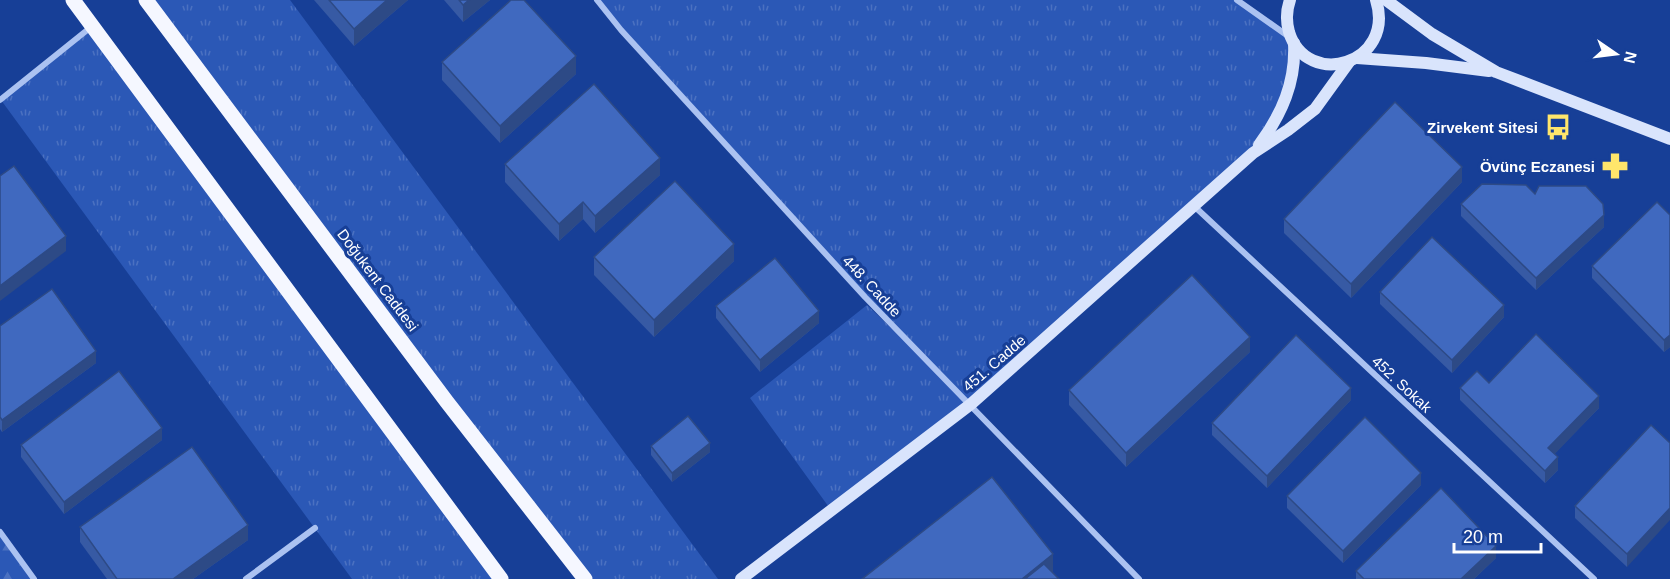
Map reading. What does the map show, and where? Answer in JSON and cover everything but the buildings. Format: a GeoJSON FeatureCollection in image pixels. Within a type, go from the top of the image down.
{"type":"FeatureCollection","features":[{"type":"Feature","properties":{"kind":"main road"},"geometry":{"type":"LineString","coordinates":[[73,0],[501,579]]}},
{"type":"Feature","properties":{"kind":"main road","name":"Doğukent Caddesi"},"geometry":{"type":"LineString","coordinates":[[146,0],[447,402],[585,579]]}},
{"type":"Feature","properties":{"kind":"street","name":"448. Cadde"},"geometry":{"type":"LineString","coordinates":[[597,0],[621,30],[857,288],[1139,579]]}},
{"type":"Feature","properties":{"kind":"street"},"geometry":{"type":"LineString","coordinates":[[1237,0],[1292,40],[1312,60],[1324,64],[1337,65],[1353,60],[1426,63],[1496,72]]}},
{"type":"Feature","properties":{"kind":"street"},"geometry":{"type":"LineString","coordinates":[[1253,153],[1273,126],[1285,102],[1292,79],[1292,40],[1287,23],[1287,8],[1290,0]]}},
{"type":"Feature","properties":{"kind":"street"},"geometry":{"type":"LineString","coordinates":[[1253,153],[1315,109],[1353,60],[1373,42],[1380,20],[1377,0]]}},
{"type":"Feature","properties":{"kind":"street"},"geometry":{"type":"LineString","coordinates":[[1386,0],[1432,34],[1496,72],[1670,139]]}},
{"type":"Feature","properties":{"kind":"street"},"geometry":{"type":"LineString","coordinates":[[0,100],[92,26]]}},
{"type":"Feature","properties":{"kind":"street","name":"451. Cadde"},"geometry":{"type":"LineString","coordinates":[[741,579],[971,404],[1253,153]]}},
{"type":"Feature","properties":{"kind":"street","name":"452. Sokak"},"geometry":{"type":"LineString","coordinates":[[1194,207],[1594,579]]}},
{"type":"Feature","properties":{"kind":"street"},"geometry":{"type":"LineString","coordinates":[[246,579],[315,528]]}},
{"type":"Feature","properties":{"kind":"street"},"geometry":{"type":"LineString","coordinates":[[0,532],[34,579]]}},
{"type":"Feature","properties":{"kind":"green space"},"geometry":{"type":"Polygon","coordinates":[[[147,0],[290,0],[718,579],[586,579],[147,0]]]}},
{"type":"Feature","properties":{"kind":"green space"},"geometry":{"type":"Polygon","coordinates":[[[597,0],[1237,0],[1291,38],[1292,79],[1253,153],[971,404],[831,510],[750,398],[867,305],[948,382],[865,297],[597,0]]]}},
{"type":"Feature","properties":{"kind":"green space"},"geometry":{"type":"Polygon","coordinates":[[[92,26],[501,579],[352,579],[1,100],[92,26]]]}},
{"type":"Feature","properties":{"kind":"green space"},"geometry":{"type":"Polygon","coordinates":[[[0,532],[34,579],[0,579],[0,532]]]}},
{"type":"Feature","properties":{"kind":"place","name":"Zirvekent Sitesi"},"geometry":{"type":"Point","coordinates":[1558,127]}},
{"type":"Feature","properties":{"kind":"place","name":"Övünç Eczanesi"},"geometry":{"type":"Point","coordinates":[1615,166]}}]}
